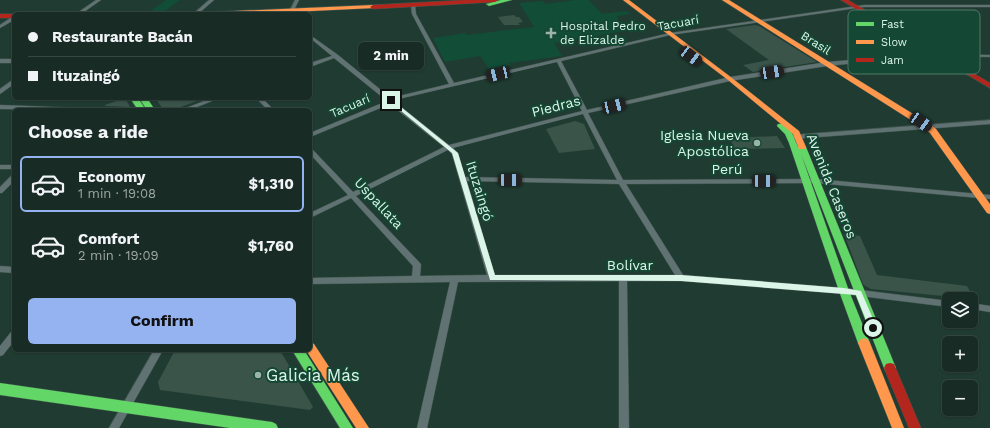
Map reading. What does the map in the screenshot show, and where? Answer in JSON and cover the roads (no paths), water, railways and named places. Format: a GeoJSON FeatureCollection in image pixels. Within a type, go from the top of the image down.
{"type":"FeatureCollection","features":[{"type":"Feature","properties":{"kind":"main road"},"geometry":{"type":"LineString","coordinates":[[312,14],[495,0]]}},
{"type":"Feature","properties":{"kind":"main road"},"geometry":{"type":"LineString","coordinates":[[311,12],[482,4],[509,0]]}},
{"type":"Feature","properties":{"kind":"main road","name":"Avenida Caseros"},"geometry":{"type":"LineString","coordinates":[[619,0],[793,130],[806,181],[844,291],[898,428]]}},
{"type":"Feature","properties":{"kind":"main road","name":"Avenida Caseros"},"geometry":{"type":"LineString","coordinates":[[626,0],[667,35]]}},
{"type":"Feature","properties":{"kind":"main road","name":"Brasil"},"geometry":{"type":"LineString","coordinates":[[726,0],[928,127],[933,131],[990,211]]}},
{"type":"Feature","properties":{"kind":"main road"},"geometry":{"type":"LineString","coordinates":[[844,0],[861,10]]}},
{"type":"Feature","properties":{"kind":"main road"},"geometry":{"type":"LineString","coordinates":[[0,16],[12,18]]}},
{"type":"Feature","properties":{"kind":"main road"},"geometry":{"type":"LineString","coordinates":[[0,19],[12,18]]}},
{"type":"Feature","properties":{"kind":"main road"},"geometry":{"type":"LineString","coordinates":[[969,74],[990,86]]}},
{"type":"Feature","properties":{"kind":"main road","name":"Avenida Caseros"},"geometry":{"type":"LineString","coordinates":[[794,137],[816,181],[859,293],[915,428]]}},
{"type":"Feature","properties":{"kind":"main road"},"geometry":{"type":"LineString","coordinates":[[312,350],[363,428]]}},
{"type":"Feature","properties":{"kind":"main road"},"geometry":{"type":"LineString","coordinates":[[299,352],[347,428]]}},
{"type":"Feature","properties":{"kind":"main road"},"geometry":{"type":"LineString","coordinates":[[0,389],[272,428]]}},
{"type":"Feature","properties":{"kind":"street"},"geometry":{"type":"LineString","coordinates":[[81,12],[99,0]]}},
{"type":"Feature","properties":{"kind":"street"},"geometry":{"type":"LineString","coordinates":[[197,12],[212,0]]}},
{"type":"Feature","properties":{"kind":"street"},"geometry":{"type":"LineString","coordinates":[[291,12],[297,0]]}},
{"type":"Feature","properties":{"kind":"street","name":"Tacuarí"},"geometry":{"type":"LineString","coordinates":[[312,134],[391,100],[667,35],[864,6],[990,6]]}},
{"type":"Feature","properties":{"kind":"street"},"geometry":{"type":"LineString","coordinates":[[413,7],[414,14],[452,85]]}},
{"type":"Feature","properties":{"kind":"street"},"geometry":{"type":"LineString","coordinates":[[0,27],[12,19]]}},
{"type":"Feature","properties":{"kind":"street","name":"Ituzaingó"},"geometry":{"type":"LineString","coordinates":[[312,38],[455,153],[492,278]]}},
{"type":"Feature","properties":{"kind":"street"},"geometry":{"type":"LineString","coordinates":[[312,64],[336,56]]}},
{"type":"Feature","properties":{"kind":"street","name":"Piedras"},"geometry":{"type":"LineString","coordinates":[[980,56],[990,56]]}},
{"type":"Feature","properties":{"kind":"street"},"geometry":{"type":"LineString","coordinates":[[558,60],[622,182],[681,278]]}},
{"type":"Feature","properties":{"kind":"street"},"geometry":{"type":"LineString","coordinates":[[0,61],[12,62]]}},
{"type":"Feature","properties":{"kind":"street","name":"Piedras"},"geometry":{"type":"LineString","coordinates":[[312,215],[449,147],[586,112],[727,80],[827,64],[848,62]]}},
{"type":"Feature","properties":{"kind":"street"},"geometry":{"type":"LineString","coordinates":[[0,92],[12,83]]}},
{"type":"Feature","properties":{"kind":"street"},"geometry":{"type":"LineString","coordinates":[[190,108],[212,100]]}},
{"type":"Feature","properties":{"kind":"street"},"geometry":{"type":"LineString","coordinates":[[261,100],[269,108]]}},
{"type":"Feature","properties":{"kind":"street"},"geometry":{"type":"LineString","coordinates":[[0,107],[26,108]]}},
{"type":"Feature","properties":{"kind":"street"},"geometry":{"type":"LineString","coordinates":[[794,137],[990,122]]}},
{"type":"Feature","properties":{"kind":"street","name":"Uspallata"},"geometry":{"type":"LineString","coordinates":[[312,152],[417,265],[416,279]]}},
{"type":"Feature","properties":{"kind":"street"},"geometry":{"type":"LineString","coordinates":[[0,167],[12,168]]}},
{"type":"Feature","properties":{"kind":"street"},"geometry":{"type":"LineString","coordinates":[[0,191],[12,179]]}},
{"type":"Feature","properties":{"kind":"street","name":"Perú"},"geometry":{"type":"LineString","coordinates":[[463,179],[622,182],[816,181],[990,198]]}},
{"type":"Feature","properties":{"kind":"street"},"geometry":{"type":"LineString","coordinates":[[0,269],[12,270]]}},
{"type":"Feature","properties":{"kind":"street","name":"Bolívar"},"geometry":{"type":"LineString","coordinates":[[312,282],[492,278],[681,278],[844,291],[942,303]]}},
{"type":"Feature","properties":{"kind":"street"},"geometry":{"type":"LineString","coordinates":[[623,278],[624,428]]}},
{"type":"Feature","properties":{"kind":"street"},"geometry":{"type":"LineString","coordinates":[[623,287],[628,280],[635,278]]}},
{"type":"Feature","properties":{"kind":"street"},"geometry":{"type":"LineString","coordinates":[[422,428],[455,279]]}},
{"type":"Feature","properties":{"kind":"street"},"geometry":{"type":"LineString","coordinates":[[978,307],[990,309]]}},
{"type":"Feature","properties":{"kind":"street"},"geometry":{"type":"LineString","coordinates":[[0,352],[12,337]]}},
{"type":"Feature","properties":{"kind":"street"},"geometry":{"type":"LineString","coordinates":[[114,428],[158,352]]}},
{"type":"Feature","properties":{"kind":"place","name":"Hospital Pedro de Elizalde"},"geometry":{"type":"Point","coordinates":[551,33]}},
{"type":"Feature","properties":{"kind":"place","name":"Iglesia Nueva Apostólica"},"geometry":{"type":"Point","coordinates":[757,143]}},
{"type":"Feature","properties":{"kind":"place","name":"Galicia Más"},"geometry":{"type":"Point","coordinates":[258,375]}}]}
